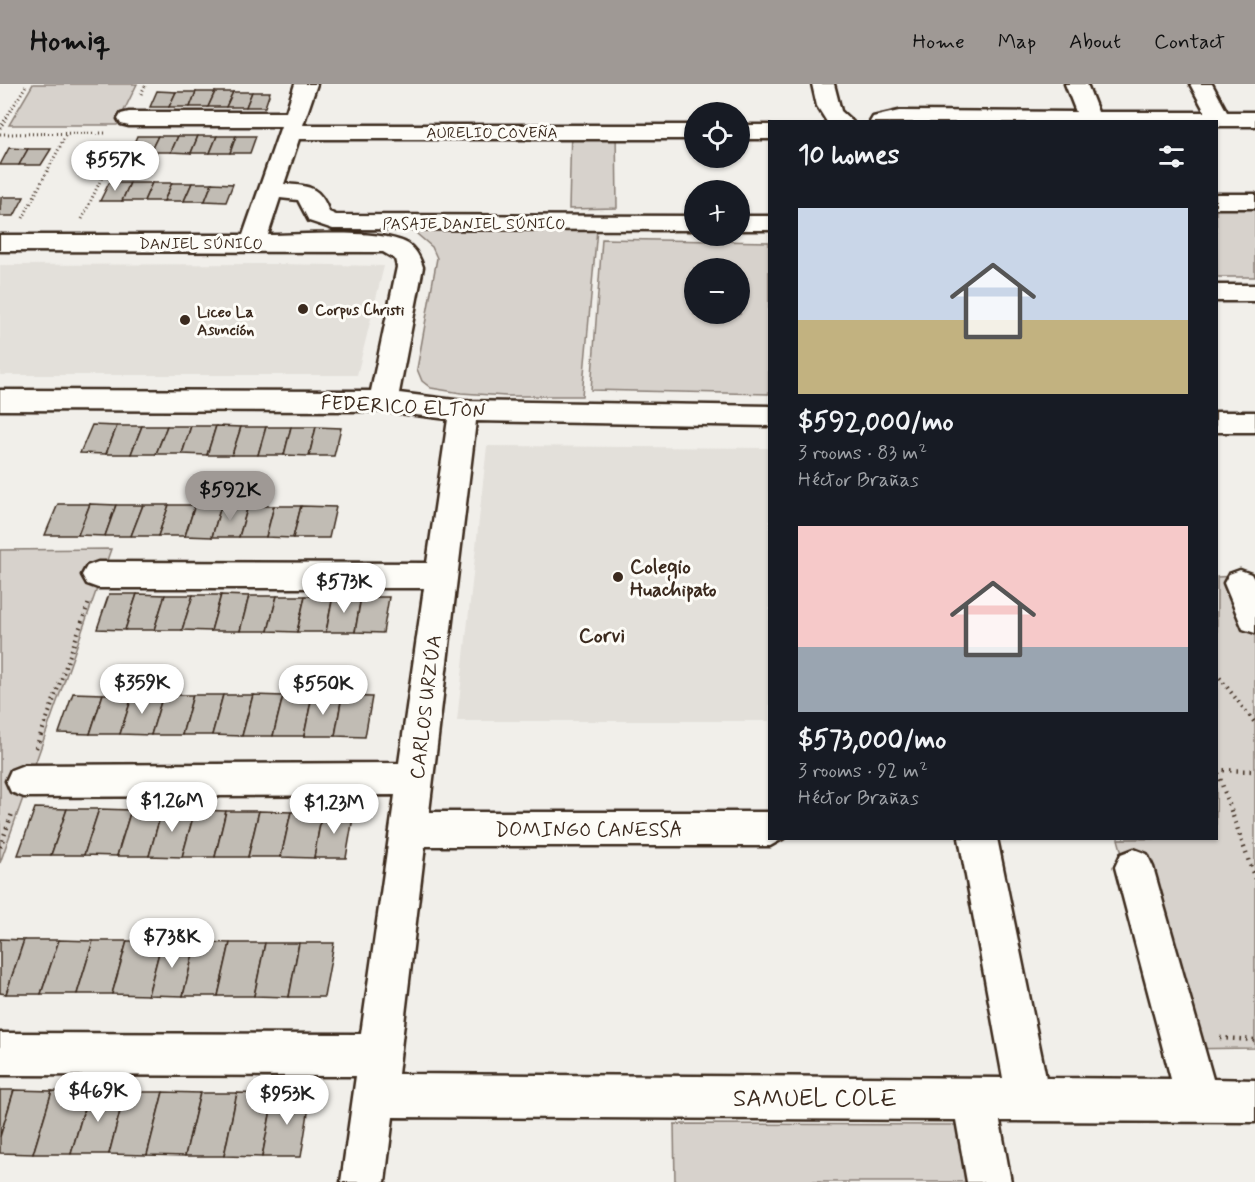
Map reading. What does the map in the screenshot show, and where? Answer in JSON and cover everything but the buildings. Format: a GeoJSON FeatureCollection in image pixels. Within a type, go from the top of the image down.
{"type":"FeatureCollection","features":[{"type":"Feature","properties":{"kind":"street"},"geometry":{"type":"LineString","coordinates":[[253,243],[306,84]]}},
{"type":"Feature","properties":{"kind":"street"},"geometry":{"type":"LineString","coordinates":[[823,84],[828,110],[839,120]]}},
{"type":"Feature","properties":{"kind":"street"},"geometry":{"type":"LineString","coordinates":[[1076,84],[1090,118]]}},
{"type":"Feature","properties":{"kind":"street"},"geometry":{"type":"LineString","coordinates":[[1201,84],[1220,118]]}},
{"type":"Feature","properties":{"kind":"street"},"geometry":{"type":"LineString","coordinates":[[890,120],[899,118],[1255,119]]}},
{"type":"Feature","properties":{"kind":"street","name":"AURELIO COVEÑA"},"geometry":{"type":"LineString","coordinates":[[126,126],[684,132]]}},
{"type":"Feature","properties":{"kind":"street"},"geometry":{"type":"LineString","coordinates":[[750,132],[768,132]]}},
{"type":"Feature","properties":{"kind":"street","name":"PASAJE DANIEL SÚNICO"},"geometry":{"type":"LineString","coordinates":[[270,190],[304,193],[313,200],[318,216],[333,222],[684,223]]}},
{"type":"Feature","properties":{"kind":"street"},"geometry":{"type":"LineString","coordinates":[[1218,201],[1255,201]]}},
{"type":"Feature","properties":{"kind":"street"},"geometry":{"type":"LineString","coordinates":[[750,223],[768,223]]}},
{"type":"Feature","properties":{"kind":"street","name":"DANIEL SÚNICO"},"geometry":{"type":"LineString","coordinates":[[0,243],[373,243],[400,250],[409,260],[410,267],[383,401]]}},
{"type":"Feature","properties":{"kind":"street"},"geometry":{"type":"LineString","coordinates":[[1218,293],[1255,293]]}},
{"type":"Feature","properties":{"kind":"street","name":"FEDERICO ELTON"},"geometry":{"type":"LineString","coordinates":[[0,400],[383,401],[463,411],[768,416]]}},
{"type":"Feature","properties":{"kind":"street","name":"CARLOS URZÚA"},"geometry":{"type":"LineString","coordinates":[[363,1182],[463,411]]}},
{"type":"Feature","properties":{"kind":"street"},"geometry":{"type":"LineString","coordinates":[[1218,422],[1255,422]]}},
{"type":"Feature","properties":{"kind":"street"},"geometry":{"type":"LineString","coordinates":[[98,575],[442,576]]}},
{"type":"Feature","properties":{"kind":"street"},"geometry":{"type":"LineString","coordinates":[[1237,583],[1255,620]]}},
{"type":"Feature","properties":{"kind":"street"},"geometry":{"type":"LineString","coordinates":[[24,781],[416,780]]}},
{"type":"Feature","properties":{"kind":"street","name":"DOMINGO CANESSA"},"geometry":{"type":"LineString","coordinates":[[409,828],[768,829]]}},
{"type":"Feature","properties":{"kind":"street"},"geometry":{"type":"LineString","coordinates":[[978,840],[1029,1100]]}},
{"type":"Feature","properties":{"kind":"street"},"geometry":{"type":"LineString","coordinates":[[1134,867],[1198,1101]]}},
{"type":"Feature","properties":{"kind":"street"},"geometry":{"type":"LineString","coordinates":[[0,1054],[380,1055]]}},
{"type":"Feature","properties":{"kind":"street","name":"SAMUEL COLE"},"geometry":{"type":"LineString","coordinates":[[374,1095],[1255,1101]]}},
{"type":"Feature","properties":{"kind":"street"},"geometry":{"type":"LineString","coordinates":[[974,1099],[989,1182]]}},
{"type":"Feature","properties":{"kind":"path"},"geometry":{"type":"LineString","coordinates":[[0,128],[27,84]]}},
{"type":"Feature","properties":{"kind":"path"},"geometry":{"type":"LineString","coordinates":[[79,224],[146,84]]}},
{"type":"Feature","properties":{"kind":"path"},"geometry":{"type":"LineString","coordinates":[[0,134],[67,133],[126,126]]}},
{"type":"Feature","properties":{"kind":"path"},"geometry":{"type":"LineString","coordinates":[[20,224],[67,133]]}},
{"type":"Feature","properties":{"kind":"path"},"geometry":{"type":"LineString","coordinates":[[0,847],[98,575]]}},
{"type":"Feature","properties":{"kind":"path"},"geometry":{"type":"LineString","coordinates":[[1218,676],[1255,723]]}},
{"type":"Feature","properties":{"kind":"path"},"geometry":{"type":"LineString","coordinates":[[1218,769],[1255,771]]}},
{"type":"Feature","properties":{"kind":"path"},"geometry":{"type":"LineString","coordinates":[[1218,772],[1255,879]]}},
{"type":"Feature","properties":{"kind":"shaded area"},"geometry":{"type":"Polygon","coordinates":[[[33,84],[137,84],[117,125],[9,125],[33,84]]]}},
{"type":"Feature","properties":{"kind":"shaded area"},"geometry":{"type":"Polygon","coordinates":[[[571,128],[616,128],[617,208],[569,209],[571,128]]]}},
{"type":"Feature","properties":{"kind":"shaded area"},"geometry":{"type":"Polygon","coordinates":[[[1218,204],[1255,204],[1255,277],[1218,277],[1218,204]]]}},
{"type":"Feature","properties":{"kind":"shaded area"},"geometry":{"type":"Polygon","coordinates":[[[410,228],[597,229],[582,396],[506,396],[461,393],[431,388],[422,381],[417,369],[437,258],[432,247],[410,228]]]}},
{"type":"Feature","properties":{"kind":"shaded area"},"geometry":{"type":"Polygon","coordinates":[[[602,239],[684,240],[684,246],[750,246],[750,242],[768,242],[768,394],[591,390],[602,239]]]}},
{"type":"Feature","properties":{"kind":"shaded area","name":"Liceo La Asunción"},"geometry":{"type":"Polygon","coordinates":[[[0,265],[384,266],[357,375],[0,375],[0,265]]]}},
{"type":"Feature","properties":{"kind":"shaded area","name":"Colegio Huachipato"},"geometry":{"type":"Polygon","coordinates":[[[487,446],[768,448],[768,721],[457,721],[487,446]]]}},
{"type":"Feature","properties":{"kind":"shaded area"},"geometry":{"type":"Polygon","coordinates":[[[111,549],[0,863],[0,550],[111,549]]]}},
{"type":"Feature","properties":{"kind":"shaded area"},"geometry":{"type":"Polygon","coordinates":[[[1238,576],[1255,620],[1255,1048],[1175,1049],[1118,840],[1218,840],[1218,577],[1238,576]]]}},
{"type":"Feature","properties":{"kind":"shaded area"},"geometry":{"type":"Polygon","coordinates":[[[674,1124],[960,1125],[969,1182],[675,1182],[674,1124]]]}},
{"type":"Feature","properties":{"kind":"place","name":"Corpus Christi"},"geometry":{"type":"Point","coordinates":[303,309]}},
{"type":"Feature","properties":{"kind":"place","name":"Liceo La Asunción"},"geometry":{"type":"Point","coordinates":[185,320]}},
{"type":"Feature","properties":{"kind":"place","name":"Colegio Huachipato"},"geometry":{"type":"Point","coordinates":[618,577]}},
{"type":"Feature","properties":{"kind":"district","name":"Corvi"},"geometry":{"type":"Point","coordinates":[602,635]}}]}
